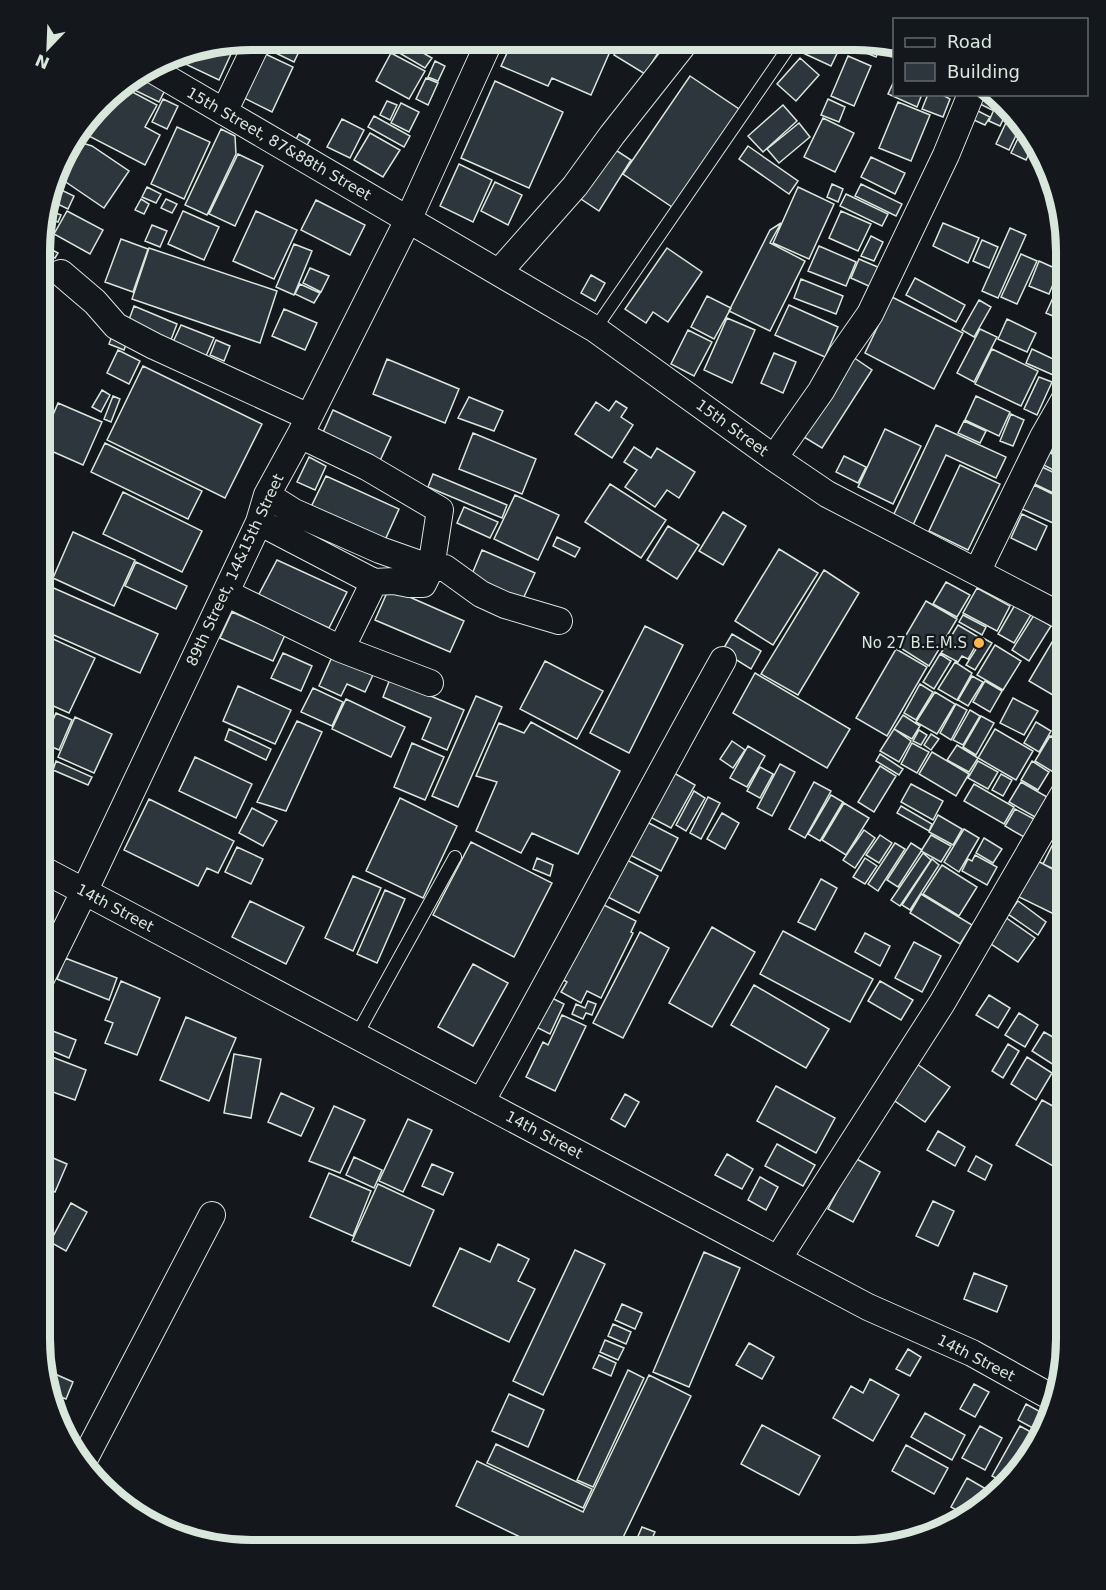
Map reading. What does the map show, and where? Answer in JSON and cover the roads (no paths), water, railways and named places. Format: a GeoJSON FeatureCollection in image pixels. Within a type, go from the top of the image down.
{"type":"FeatureCollection","features":[{"type":"Feature","properties":{"kind":"street"},"geometry":{"type":"LineString","coordinates":[[224,112],[254,50]]}},
{"type":"Feature","properties":{"kind":"street","name":"89th Street, 14&15th Street"},"geometry":{"type":"LineString","coordinates":[[50,961],[226,593],[259,522],[267,495],[408,220],[485,50]]}},
{"type":"Feature","properties":{"kind":"street"},"geometry":{"type":"LineString","coordinates":[[500,272],[575,186],[679,50]]}},
{"type":"Feature","properties":{"kind":"street","name":"15th Street, 87&88th Street"},"geometry":{"type":"LineString","coordinates":[[157,73],[408,220]]}},
{"type":"Feature","properties":{"kind":"street"},"geometry":{"type":"LineString","coordinates":[[774,458],[870,315],[946,155],[970,96]]}},
{"type":"Feature","properties":{"kind":"street","name":"15th Street"},"geometry":{"type":"LineString","coordinates":[[408,220],[595,329],[827,495],[1056,613]]}},
{"type":"Feature","properties":{"kind":"street"},"geometry":{"type":"LineString","coordinates":[[61,273],[95,302],[116,326],[304,426],[440,510],[431,568],[423,584],[394,581],[374,582],[259,522]]}},
{"type":"Feature","properties":{"kind":"street"},"geometry":{"type":"LineString","coordinates":[[977,573],[1056,414]]}},
{"type":"Feature","properties":{"kind":"street"},"geometry":{"type":"LineString","coordinates":[[267,495],[294,512],[380,550],[431,568],[446,568],[481,594],[505,605],[559,621]]}},
{"type":"Feature","properties":{"kind":"street"},"geometry":{"type":"LineString","coordinates":[[341,649],[374,582]]}},
{"type":"Feature","properties":{"kind":"street"},"geometry":{"type":"LineString","coordinates":[[226,593],[341,649],[430,683]]}},
{"type":"Feature","properties":{"kind":"street"},"geometry":{"type":"LineString","coordinates":[[481,1102],[537,1004],[723,660]]}},
{"type":"Feature","properties":{"kind":"street"},"geometry":{"type":"LineString","coordinates":[[778,1259],[942,1004],[1056,807]]}},
{"type":"Feature","properties":{"kind":"street","name":"14th Street"},"geometry":{"type":"LineString","coordinates":[[50,873],[868,1307],[972,1353],[1048,1395]]}},
{"type":"Feature","properties":{"kind":"street"},"geometry":{"type":"LineString","coordinates":[[86,1456],[212,1215]]}},
{"type":"Feature","properties":{"kind":"lane"},"geometry":{"type":"LineString","coordinates":[[595,329],[787,50]]}},
{"type":"Feature","properties":{"kind":"lane"},"geometry":{"type":"LineString","coordinates":[[356,1036],[455,857]]}},
{"type":"Feature","properties":{"kind":"place","name":"No 27 B.E.M.S"},"geometry":{"type":"Point","coordinates":[979,643]}}]}
